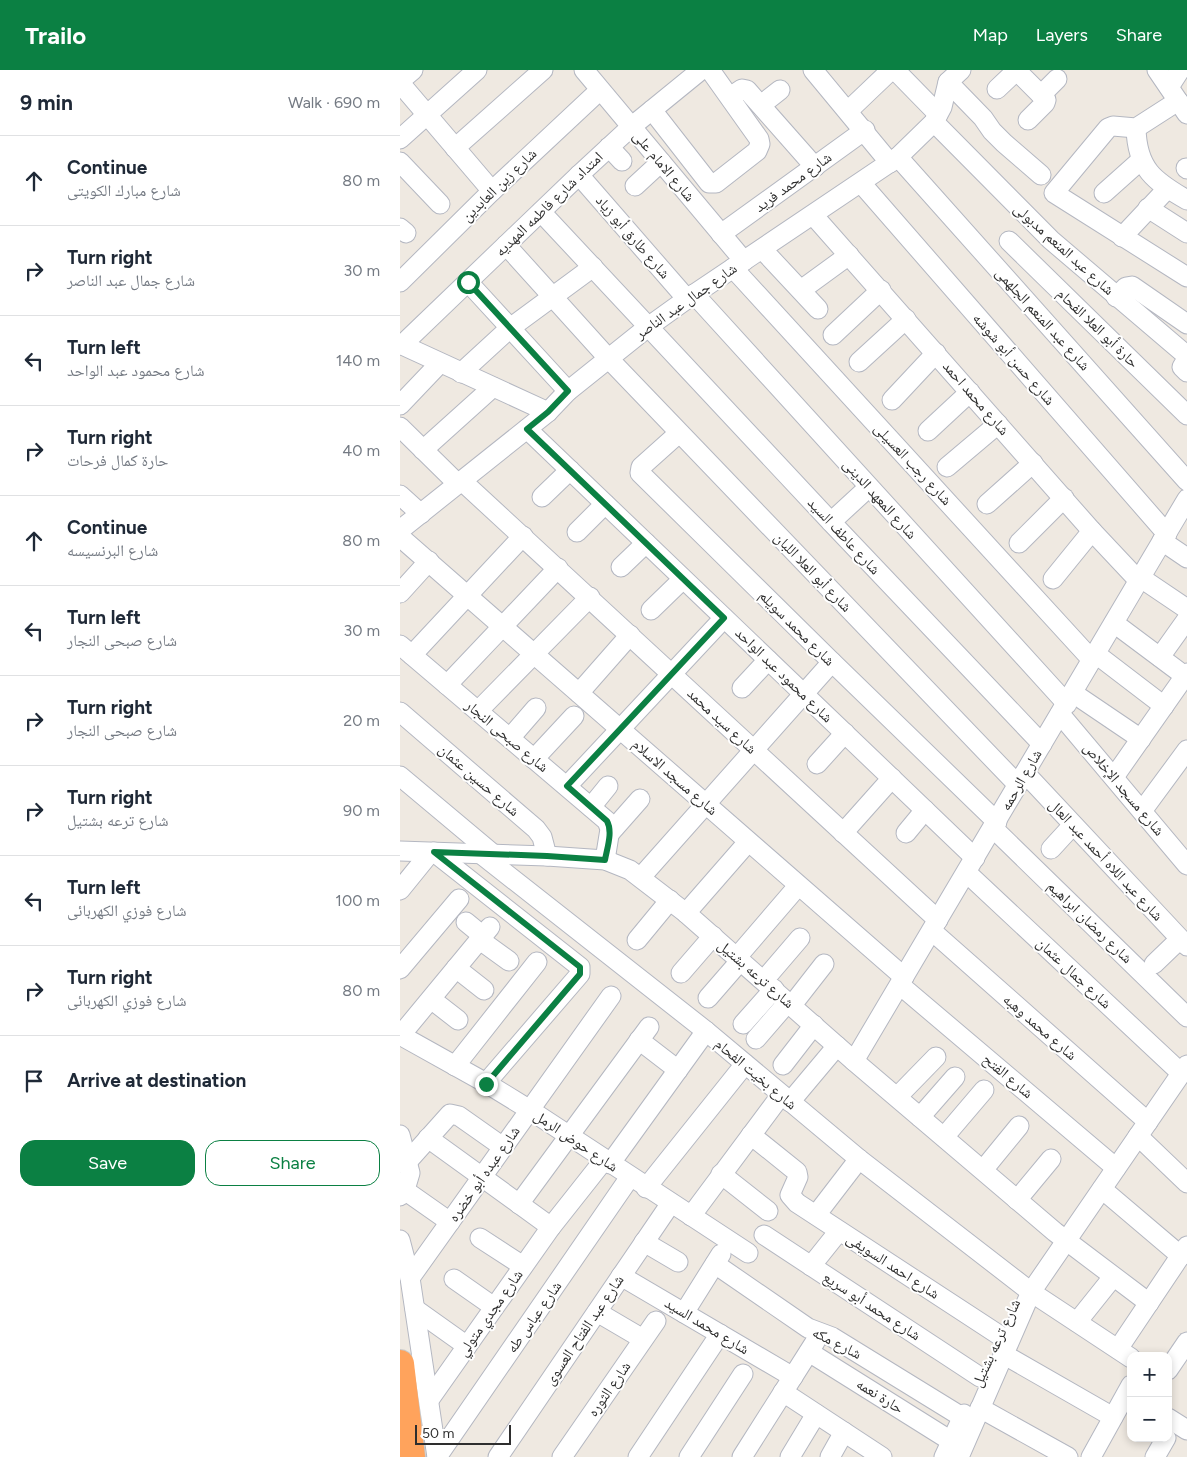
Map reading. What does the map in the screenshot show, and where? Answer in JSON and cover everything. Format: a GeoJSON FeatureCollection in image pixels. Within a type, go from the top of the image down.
{"type":"FeatureCollection","features":[{"type":"Feature","properties":{"kind":"highway"},"geometry":{"type":"LineString","coordinates":[[400,1364],[411,1457]]}},
{"type":"Feature","properties":{"kind":"street"},"geometry":{"type":"LineString","coordinates":[[413,70],[400,82],[492,191]]}},
{"type":"Feature","properties":{"kind":"street"},"geometry":{"type":"LineString","coordinates":[[400,139],[477,70]]}},
{"type":"Feature","properties":{"kind":"street"},"geometry":{"type":"LineString","coordinates":[[455,148],[543,70]]}},
{"type":"Feature","properties":{"kind":"street","name":"امتداد شارع فاطمه المهديه"},"geometry":{"type":"LineString","coordinates":[[401,345],[609,147],[701,70]]}},
{"type":"Feature","properties":{"kind":"street"},"geometry":{"type":"LineString","coordinates":[[652,110],[709,183],[714,184],[757,150],[760,144],[759,139],[710,70]]}},
{"type":"Feature","properties":{"kind":"street"},"geometry":{"type":"LineString","coordinates":[[848,111],[891,70]]}},
{"type":"Feature","properties":{"kind":"street","name":"شارع عبد المنعم مدبولى"},"geometry":{"type":"LineString","coordinates":[[896,70],[936,118],[1051,240],[1186,355],[1187,359],[1182,367],[1187,372]]}},
{"type":"Feature","properties":{"kind":"street"},"geometry":{"type":"LineString","coordinates":[[955,76],[992,131],[1015,132],[1046,100],[1018,70],[997,89]]}},
{"type":"Feature","properties":{"kind":"street"},"geometry":{"type":"LineString","coordinates":[[1157,70],[1181,105]]}},
{"type":"Feature","properties":{"kind":"street"},"geometry":{"type":"LineString","coordinates":[[1180,70],[1181,105]]}},
{"type":"Feature","properties":{"kind":"street","name":"شارع عبد المنعم الجلهمى"},"geometry":{"type":"LineString","coordinates":[[818,72],[865,130],[1187,481]]}},
{"type":"Feature","properties":{"kind":"street","name":"شارع جمال عبد الناصر"},"geometry":{"type":"LineString","coordinates":[[400,530],[548,412],[568,391],[648,327],[690,296],[894,160],[936,118],[955,76]]}},
{"type":"Feature","properties":{"kind":"street","name":"شارع الامام على"},"geometry":{"type":"LineString","coordinates":[[593,77],[631,127],[721,234],[738,265]]}},
{"type":"Feature","properties":{"kind":"street","name":"شارع زين العابدين"},"geometry":{"type":"LineString","coordinates":[[400,282],[492,191],[593,77]]}},
{"type":"Feature","properties":{"kind":"street"},"geometry":{"type":"LineString","coordinates":[[1041,95],[1057,79]]}},
{"type":"Feature","properties":{"kind":"street"},"geometry":{"type":"LineString","coordinates":[[730,97],[744,88],[747,90],[815,167]]}},
{"type":"Feature","properties":{"kind":"street"},"geometry":{"type":"LineString","coordinates":[[760,105],[780,90]]}},
{"type":"Feature","properties":{"kind":"street"},"geometry":{"type":"LineString","coordinates":[[1181,105],[1136,128],[1113,126],[1108,128],[1054,192],[1055,195],[1187,277]]}},
{"type":"Feature","properties":{"kind":"street"},"geometry":{"type":"LineString","coordinates":[[1136,128],[1136,144],[1147,171],[1167,189],[1187,200]]}},
{"type":"Feature","properties":{"kind":"street","name":"شارع محمد فريد"},"geometry":{"type":"LineString","coordinates":[[721,234],[865,130]]}},
{"type":"Feature","properties":{"kind":"street"},"geometry":{"type":"LineString","coordinates":[[1015,132],[1041,175]]}},
{"type":"Feature","properties":{"kind":"street"},"geometry":{"type":"LineString","coordinates":[[609,147],[622,161]]}},
{"type":"Feature","properties":{"kind":"street"},"geometry":{"type":"LineString","coordinates":[[1104,193],[1141,160]]}},
{"type":"Feature","properties":{"kind":"street"},"geometry":{"type":"LineString","coordinates":[[400,162],[440,204]]}},
{"type":"Feature","properties":{"kind":"street"},"geometry":{"type":"LineString","coordinates":[[635,186],[661,162]]}},
{"type":"Feature","properties":{"kind":"street","name":"شارع طارق أبو زياد"},"geometry":{"type":"LineString","coordinates":[[579,175],[690,296]]}},
{"type":"Feature","properties":{"kind":"street","name":"شارع حسن أبو شوشه"},"geometry":{"type":"LineString","coordinates":[[861,183],[1164,538],[1187,558]]}},
{"type":"Feature","properties":{"kind":"street"},"geometry":{"type":"LineString","coordinates":[[1122,237],[1167,189]]}},
{"type":"Feature","properties":{"kind":"street"},"geometry":{"type":"LineString","coordinates":[[1148,208],[1187,233]]}},
{"type":"Feature","properties":{"kind":"street","name":"شارع عاطف السيد"},"geometry":{"type":"LineString","coordinates":[[541,212],[1042,744]]}},
{"type":"Feature","properties":{"kind":"street","name":"شارع محمد احمد"},"geometry":{"type":"LineString","coordinates":[[813,215],[1092,531],[1140,579],[1187,609]]}},
{"type":"Feature","properties":{"kind":"street","name":"حارة أبو العلا الفحام"},"geometry":{"type":"LineString","coordinates":[[1008,241],[1187,415]]}},
{"type":"Feature","properties":{"kind":"street","name":"شارع أبو العلا اللبان"},"geometry":{"type":"LineString","coordinates":[[506,245],[679,433],[1022,779]]}},
{"type":"Feature","properties":{"kind":"street"},"geometry":{"type":"LineString","coordinates":[[762,249],[818,309]]}},
{"type":"Feature","properties":{"kind":"street"},"geometry":{"type":"LineString","coordinates":[[801,290],[849,255]]}},
{"type":"Feature","properties":{"kind":"street","name":"شارع رجب العسيلى"},"geometry":{"type":"LineString","coordinates":[[738,265],[1094,657],[1164,706]]}},
{"type":"Feature","properties":{"kind":"street"},"geometry":{"type":"LineString","coordinates":[[461,373],[510,328],[551,296],[593,267]]}},
{"type":"Feature","properties":{"kind":"street"},"geometry":{"type":"LineString","coordinates":[[468,282],[568,391]]}},
{"type":"Feature","properties":{"kind":"street"},"geometry":{"type":"LineString","coordinates":[[1116,297],[1126,286],[1132,286],[1187,324]]}},
{"type":"Feature","properties":{"kind":"street"},"geometry":{"type":"LineString","coordinates":[[833,335],[880,290]]}},
{"type":"Feature","properties":{"kind":"street","name":"شارع المعهد الدينى"},"geometry":{"type":"LineString","coordinates":[[690,296],[869,487],[1067,704]]}},
{"type":"Feature","properties":{"kind":"street"},"geometry":{"type":"LineString","coordinates":[[859,362],[906,319]]}},
{"type":"Feature","properties":{"kind":"street"},"geometry":{"type":"LineString","coordinates":[[401,345],[548,412]]}},
{"type":"Feature","properties":{"kind":"street"},"geometry":{"type":"LineString","coordinates":[[892,400],[936,353]]}},
{"type":"Feature","properties":{"kind":"street"},"geometry":{"type":"LineString","coordinates":[[400,405],[440,363]]}},
{"type":"Feature","properties":{"kind":"street"},"geometry":{"type":"LineString","coordinates":[[423,450],[493,387]]}},
{"type":"Feature","properties":{"kind":"street"},"geometry":{"type":"LineString","coordinates":[[928,431],[970,392]]}},
{"type":"Feature","properties":{"kind":"street"},"geometry":{"type":"LineString","coordinates":[[947,467],[998,424]]}},
{"type":"Feature","properties":{"kind":"street","name":"شارع سيد محمد"},"geometry":{"type":"LineString","coordinates":[[400,427],[423,450],[590,597],[844,833],[935,926]]}},
{"type":"Feature","properties":{"kind":"street","name":"شارع محمود عبد الواحد"},"geometry":{"type":"LineString","coordinates":[[527,429],[925,810],[971,865]]}},
{"type":"Feature","properties":{"kind":"street","name":"شارع محمد سويلم"},"geometry":{"type":"LineString","coordinates":[[679,433],[641,467],[640,473],[995,825]]}},
{"type":"Feature","properties":{"kind":"street"},"geometry":{"type":"LineString","coordinates":[[987,504],[1033,463]]}},
{"type":"Feature","properties":{"kind":"street"},"geometry":{"type":"LineString","coordinates":[[542,497],[570,470]]}},
{"type":"Feature","properties":{"kind":"street"},"geometry":{"type":"LineString","coordinates":[[831,522],[869,487]]}},
{"type":"Feature","properties":{"kind":"street"},"geometry":{"type":"LineString","coordinates":[[400,495],[421,514]]}},
{"type":"Feature","properties":{"kind":"street"},"geometry":{"type":"LineString","coordinates":[[1019,543],[1064,498]]}},
{"type":"Feature","properties":{"kind":"street","name":"شارع الرحمه"},"geometry":{"type":"LineString","coordinates":[[854,1061],[1187,499]]}},
{"type":"Feature","properties":{"kind":"street"},"geometry":{"type":"LineString","coordinates":[[577,532],[605,504]]}},
{"type":"Feature","properties":{"kind":"street"},"geometry":{"type":"LineString","coordinates":[[1053,579],[1092,531]]}},
{"type":"Feature","properties":{"kind":"street"},"geometry":{"type":"LineString","coordinates":[[406,650],[468,595],[522,536]]}},
{"type":"Feature","properties":{"kind":"street","name":"شارع مسجد الاسلام"},"geometry":{"type":"LineString","coordinates":[[400,537],[706,804],[902,981]]}},
{"type":"Feature","properties":{"kind":"street"},"geometry":{"type":"LineString","coordinates":[[621,567],[646,543]]}},
{"type":"Feature","properties":{"kind":"street"},"geometry":{"type":"LineString","coordinates":[[400,593],[428,561]]}},
{"type":"Feature","properties":{"kind":"street"},"geometry":{"type":"LineString","coordinates":[[447,685],[558,568]]}},
{"type":"Feature","properties":{"kind":"street"},"geometry":{"type":"LineString","coordinates":[[651,610],[683,579]]}},
{"type":"Feature","properties":{"kind":"street"},"geometry":{"type":"LineString","coordinates":[[478,711],[590,597]]}},
{"type":"Feature","properties":{"kind":"street"},"geometry":{"type":"LineString","coordinates":[[567,786],[724,618]]}},
{"type":"Feature","properties":{"kind":"street"},"geometry":{"type":"LineString","coordinates":[[1160,657],[1187,619]]}},
{"type":"Feature","properties":{"kind":"street"},"geometry":{"type":"LineString","coordinates":[[1114,623],[1186,674],[1114,778]]}},
{"type":"Feature","properties":{"kind":"street"},"geometry":{"type":"LineString","coordinates":[[579,693],[630,635]]}},
{"type":"Feature","properties":{"kind":"street","name":"شارع صبحى النجار"},"geometry":{"type":"LineString","coordinates":[[406,650],[607,821],[610,833]]}},
{"type":"Feature","properties":{"kind":"street"},"geometry":{"type":"LineString","coordinates":[[742,688],[768,660]]}},
{"type":"Feature","properties":{"kind":"street"},"geometry":{"type":"LineString","coordinates":[[641,877],[832,662]]}},
{"type":"Feature","properties":{"kind":"street"},"geometry":{"type":"LineString","coordinates":[[1067,704],[1141,739]]}},
{"type":"Feature","properties":{"kind":"street","name":"شارع مسجد الإخلاص"},"geometry":{"type":"LineString","coordinates":[[1067,704],[1114,778],[1142,811],[1184,854]]}},
{"type":"Feature","properties":{"kind":"street"},"geometry":{"type":"LineString","coordinates":[[510,738],[536,708]]}},
{"type":"Feature","properties":{"kind":"street","name":"شارع حسين عثمان"},"geometry":{"type":"LineString","coordinates":[[400,712],[536,828],[542,837],[547,856]]}},
{"type":"Feature","properties":{"kind":"street"},"geometry":{"type":"LineString","coordinates":[[534,759],[574,716]]}},
{"type":"Feature","properties":{"kind":"street"},"geometry":{"type":"LineString","coordinates":[[817,764],[845,733]]}},
{"type":"Feature","properties":{"kind":"street"},"geometry":{"type":"LineString","coordinates":[[1142,811],[1187,750]]}},
{"type":"Feature","properties":{"kind":"street","name":"شارع بخيت الفحام"},"geometry":{"type":"LineString","coordinates":[[400,776],[487,854],[706,1031],[858,1159],[1028,1289],[1124,1354]]}},
{"type":"Feature","properties":{"kind":"street"},"geometry":{"type":"LineString","coordinates":[[844,833],[892,778]]}},
{"type":"Feature","properties":{"kind":"street","name":"شارع عبد اللاه أحمد عبد العال"},"geometry":{"type":"LineString","coordinates":[[1022,779],[1073,825],[1184,943]]}},
{"type":"Feature","properties":{"kind":"street"},"geometry":{"type":"LineString","coordinates":[[591,807],[608,786]]}},
{"type":"Feature","properties":{"kind":"street"},"geometry":{"type":"LineString","coordinates":[[605,860],[610,833],[640,799]]}},
{"type":"Feature","properties":{"kind":"street"},"geometry":{"type":"LineString","coordinates":[[906,833],[925,810]]}},
{"type":"Feature","properties":{"kind":"street","name":"شارع رمضان ابراهيم"},"geometry":{"type":"LineString","coordinates":[[995,825],[1187,1017]]}},
{"type":"Feature","properties":{"kind":"street"},"geometry":{"type":"LineString","coordinates":[[1051,849],[1073,825]]}},
{"type":"Feature","properties":{"kind":"street"},"geometry":{"type":"LineString","coordinates":[[686,913],[748,842]]}},
{"type":"Feature","properties":{"kind":"street","name":"شارع ترعه بشتيل"},"geometry":{"type":"LineString","coordinates":[[400,851],[605,860],[618,864],[641,877],[739,958],[854,1061],[1061,1236]]}},
{"type":"Feature","properties":{"kind":"street"},"geometry":{"type":"LineString","coordinates":[[400,890],[432,853],[580,967],[580,974],[486,1084]]}},
{"type":"Feature","properties":{"kind":"street","name":"شارع جمال عثمان"},"geometry":{"type":"LineString","coordinates":[[971,865],[1183,1076]]}},
{"type":"Feature","properties":{"kind":"street"},"geometry":{"type":"LineString","coordinates":[[708,998],[798,886]]}},
{"type":"Feature","properties":{"kind":"street"},"geometry":{"type":"LineString","coordinates":[[400,969],[459,899]]}},
{"type":"Feature","properties":{"kind":"street"},"geometry":{"type":"LineString","coordinates":[[637,940],[670,900]]}},
{"type":"Feature","properties":{"kind":"street"},"geometry":{"type":"LineString","coordinates":[[466,922],[484,934],[509,961]]}},
{"type":"Feature","properties":{"kind":"street","name":"شارع محمد وهبه"},"geometry":{"type":"LineString","coordinates":[[935,926],[1143,1129],[1187,1183]]}},
{"type":"Feature","properties":{"kind":"street"},"geometry":{"type":"LineString","coordinates":[[400,1036],[484,934]]}},
{"type":"Feature","properties":{"kind":"street"},"geometry":{"type":"LineString","coordinates":[[681,973],[713,936]]}},
{"type":"Feature","properties":{"kind":"street"},"geometry":{"type":"LineString","coordinates":[[743,1024],[800,938]]}},
{"type":"Feature","properties":{"kind":"street"},"geometry":{"type":"LineString","coordinates":[[1154,964],[1184,943]]}},
{"type":"Feature","properties":{"kind":"street"},"geometry":{"type":"LineString","coordinates":[[455,1066],[537,962]]}},
{"type":"Feature","properties":{"kind":"street"},"geometry":{"type":"LineString","coordinates":[[756,1039],[790,1004],[824,964]]}},
{"type":"Feature","properties":{"kind":"street"},"geometry":{"type":"LineString","coordinates":[[456,968],[484,990]]}},
{"type":"Feature","properties":{"kind":"street","name":"شارع الفتح"},"geometry":{"type":"LineString","coordinates":[[902,981],[1116,1168]]}},
{"type":"Feature","properties":{"kind":"street","name":"شارع عبده أبو خضره"},"geometry":{"type":"LineString","coordinates":[[410,1278],[611,996]]}},
{"type":"Feature","properties":{"kind":"street"},"geometry":{"type":"LineString","coordinates":[[431,999],[458,1020]]}},
{"type":"Feature","properties":{"kind":"street"},"geometry":{"type":"LineString","coordinates":[[782,1065],[814,1025]]}},
{"type":"Feature","properties":{"kind":"street","name":"شارع مجدي متولي"},"geometry":{"type":"LineString","coordinates":[[429,1400],[551,1227],[607,1162],[706,1031]]}},
{"type":"Feature","properties":{"kind":"street"},"geometry":{"type":"LineString","coordinates":[[519,1204],[644,1033],[678,1070]]}},
{"type":"Feature","properties":{"kind":"street","name":"شارع حوض الرمل"},"geometry":{"type":"LineString","coordinates":[[400,1036],[530,1110],[748,1253]]}},
{"type":"Feature","properties":{"kind":"street"},"geometry":{"type":"LineString","coordinates":[[691,1216],[751,1135],[837,1046]]}},
{"type":"Feature","properties":{"kind":"street"},"geometry":{"type":"LineString","coordinates":[[897,1097],[936,1056]]}},
{"type":"Feature","properties":{"kind":"street","name":"شارع عباس طه"},"geometry":{"type":"LineString","coordinates":[[437,1457],[638,1182],[745,1064]]}},
{"type":"Feature","properties":{"kind":"street","name":"شارع ترعه بشتيل"},"geometry":{"type":"LineString","coordinates":[[951,1452],[962,1417],[999,1334],[1061,1236],[1102,1189],[1143,1129],[1183,1076]]}},
{"type":"Feature","properties":{"kind":"street"},"geometry":{"type":"LineString","coordinates":[[920,1117],[955,1077]]}},
{"type":"Feature","properties":{"kind":"street"},"geometry":{"type":"LineString","coordinates":[[944,1137],[984,1090]]}},
{"type":"Feature","properties":{"kind":"street"},"geometry":{"type":"LineString","coordinates":[[408,1161],[447,1117],[455,1114],[504,1147]]}},
{"type":"Feature","properties":{"kind":"street"},"geometry":{"type":"LineString","coordinates":[[983,1170],[1019,1126]]}},
{"type":"Feature","properties":{"kind":"street"},"geometry":{"type":"LineString","coordinates":[[400,1135],[410,1173],[402,1192],[450,1222]]}},
{"type":"Feature","properties":{"kind":"street","name":"شارع احمد السويفى"},"geometry":{"type":"LineString","coordinates":[[751,1135],[797,1172],[798,1177],[790,1195],[797,1203],[999,1334]]}},
{"type":"Feature","properties":{"kind":"street"},"geometry":{"type":"LineString","coordinates":[[428,1138],[551,1227]]}},
{"type":"Feature","properties":{"kind":"street"},"geometry":{"type":"LineString","coordinates":[[816,1215],[858,1159]]}},
{"type":"Feature","properties":{"kind":"street"},"geometry":{"type":"LineString","coordinates":[[1017,1200],[1051,1159]]}},
{"type":"Feature","properties":{"kind":"street"},"geometry":{"type":"LineString","coordinates":[[722,1174],[768,1211]]}},
{"type":"Feature","properties":{"kind":"street"},"geometry":{"type":"LineString","coordinates":[[1102,1189],[1184,1251],[1149,1303],[1124,1354]]}},
{"type":"Feature","properties":{"kind":"street","name":"شارع عبد الفتاح العسوى"},"geometry":{"type":"LineString","coordinates":[[498,1457],[671,1203]]}},
{"type":"Feature","properties":{"kind":"street"},"geometry":{"type":"LineString","coordinates":[[811,1266],[839,1231]]}},
{"type":"Feature","properties":{"kind":"street","name":"شارع محمد أبو سريع"},"geometry":{"type":"LineString","coordinates":[[764,1235],[980,1377]]}},
{"type":"Feature","properties":{"kind":"street"},"geometry":{"type":"LineString","coordinates":[[1061,1236],[1149,1303]]}},
{"type":"Feature","properties":{"kind":"street"},"geometry":{"type":"LineString","coordinates":[[480,1238],[523,1266]]}},
{"type":"Feature","properties":{"kind":"street"},"geometry":{"type":"LineString","coordinates":[[400,1240],[410,1278],[437,1457]]}},
{"type":"Feature","properties":{"kind":"street"},"geometry":{"type":"LineString","coordinates":[[684,1313],[729,1240]]}},
{"type":"Feature","properties":{"kind":"street"},"geometry":{"type":"LineString","coordinates":[[644,1242],[678,1262]]}},
{"type":"Feature","properties":{"kind":"street","name":"شارع مكه"},"geometry":{"type":"LineString","coordinates":[[715,1264],[808,1328],[832,1337],[962,1417]]}},
{"type":"Feature","properties":{"kind":"street","name":"شارع محمد السيد"},"geometry":{"type":"LineString","coordinates":[[621,1276],[720,1334],[788,1385],[816,1414],[882,1457]]}},
{"type":"Feature","properties":{"kind":"street"},"geometry":{"type":"LineString","coordinates":[[1077,1322],[1113,1277]]}},
{"type":"Feature","properties":{"kind":"street"},"geometry":{"type":"LineString","coordinates":[[454,1279],[494,1306]]}},
{"type":"Feature","properties":{"kind":"street","name":"شارع ترعه بشتيل"},"geometry":{"type":"LineString","coordinates":[[951,1452],[980,1408],[1028,1289]]}},
{"type":"Feature","properties":{"kind":"street"},"geometry":{"type":"LineString","coordinates":[[415,1309],[467,1346]]}},
{"type":"Feature","properties":{"kind":"street"},"geometry":{"type":"LineString","coordinates":[[597,1312],[643,1340]]}},
{"type":"Feature","properties":{"kind":"street","name":"شارع الثوره"},"geometry":{"type":"LineString","coordinates":[[562,1457],[656,1321]]}},
{"type":"Feature","properties":{"kind":"street"},"geometry":{"type":"LineString","coordinates":[[638,1457],[720,1334]]}},
{"type":"Feature","properties":{"kind":"street"},"geometry":{"type":"LineString","coordinates":[[742,1457],[821,1334]]}},
{"type":"Feature","properties":{"kind":"street"},"geometry":{"type":"LineString","coordinates":[[1172,1364],[1187,1342]]}},
{"type":"Feature","properties":{"kind":"street","name":"حارة نعمه"},"geometry":{"type":"LineString","coordinates":[[809,1352],[951,1452]]}},
{"type":"Feature","properties":{"kind":"street"},"geometry":{"type":"LineString","coordinates":[[1003,1354],[1113,1417]]}},
{"type":"Feature","properties":{"kind":"street"},"geometry":{"type":"LineString","coordinates":[[689,1457],[743,1374]]}},
{"type":"Feature","properties":{"kind":"street"},"geometry":{"type":"LineString","coordinates":[[1091,1457],[1127,1392]]}},
{"type":"Feature","properties":{"kind":"street"},"geometry":{"type":"LineString","coordinates":[[980,1408],[1068,1457]]}},
{"type":"Feature","properties":{"kind":"street"},"geometry":{"type":"LineString","coordinates":[[790,1457],[816,1414]]}},
{"type":"Feature","properties":{"kind":"street"},"geometry":{"type":"LineString","coordinates":[[1155,1457],[1173,1429]]}},
{"type":"Feature","properties":{"kind":"street"},"geometry":{"type":"LineString","coordinates":[[830,1457],[844,1432]]}},
{"type":"Feature","properties":{"kind":"route"},"geometry":{"type":"LineString","coordinates":[[468,282],[568,391],[548,412],[527,429],[724,618],[567,786],[607,821],[610,833],[605,860],[434,852],[578,964],[581,971],[486,1084]]}}]}
